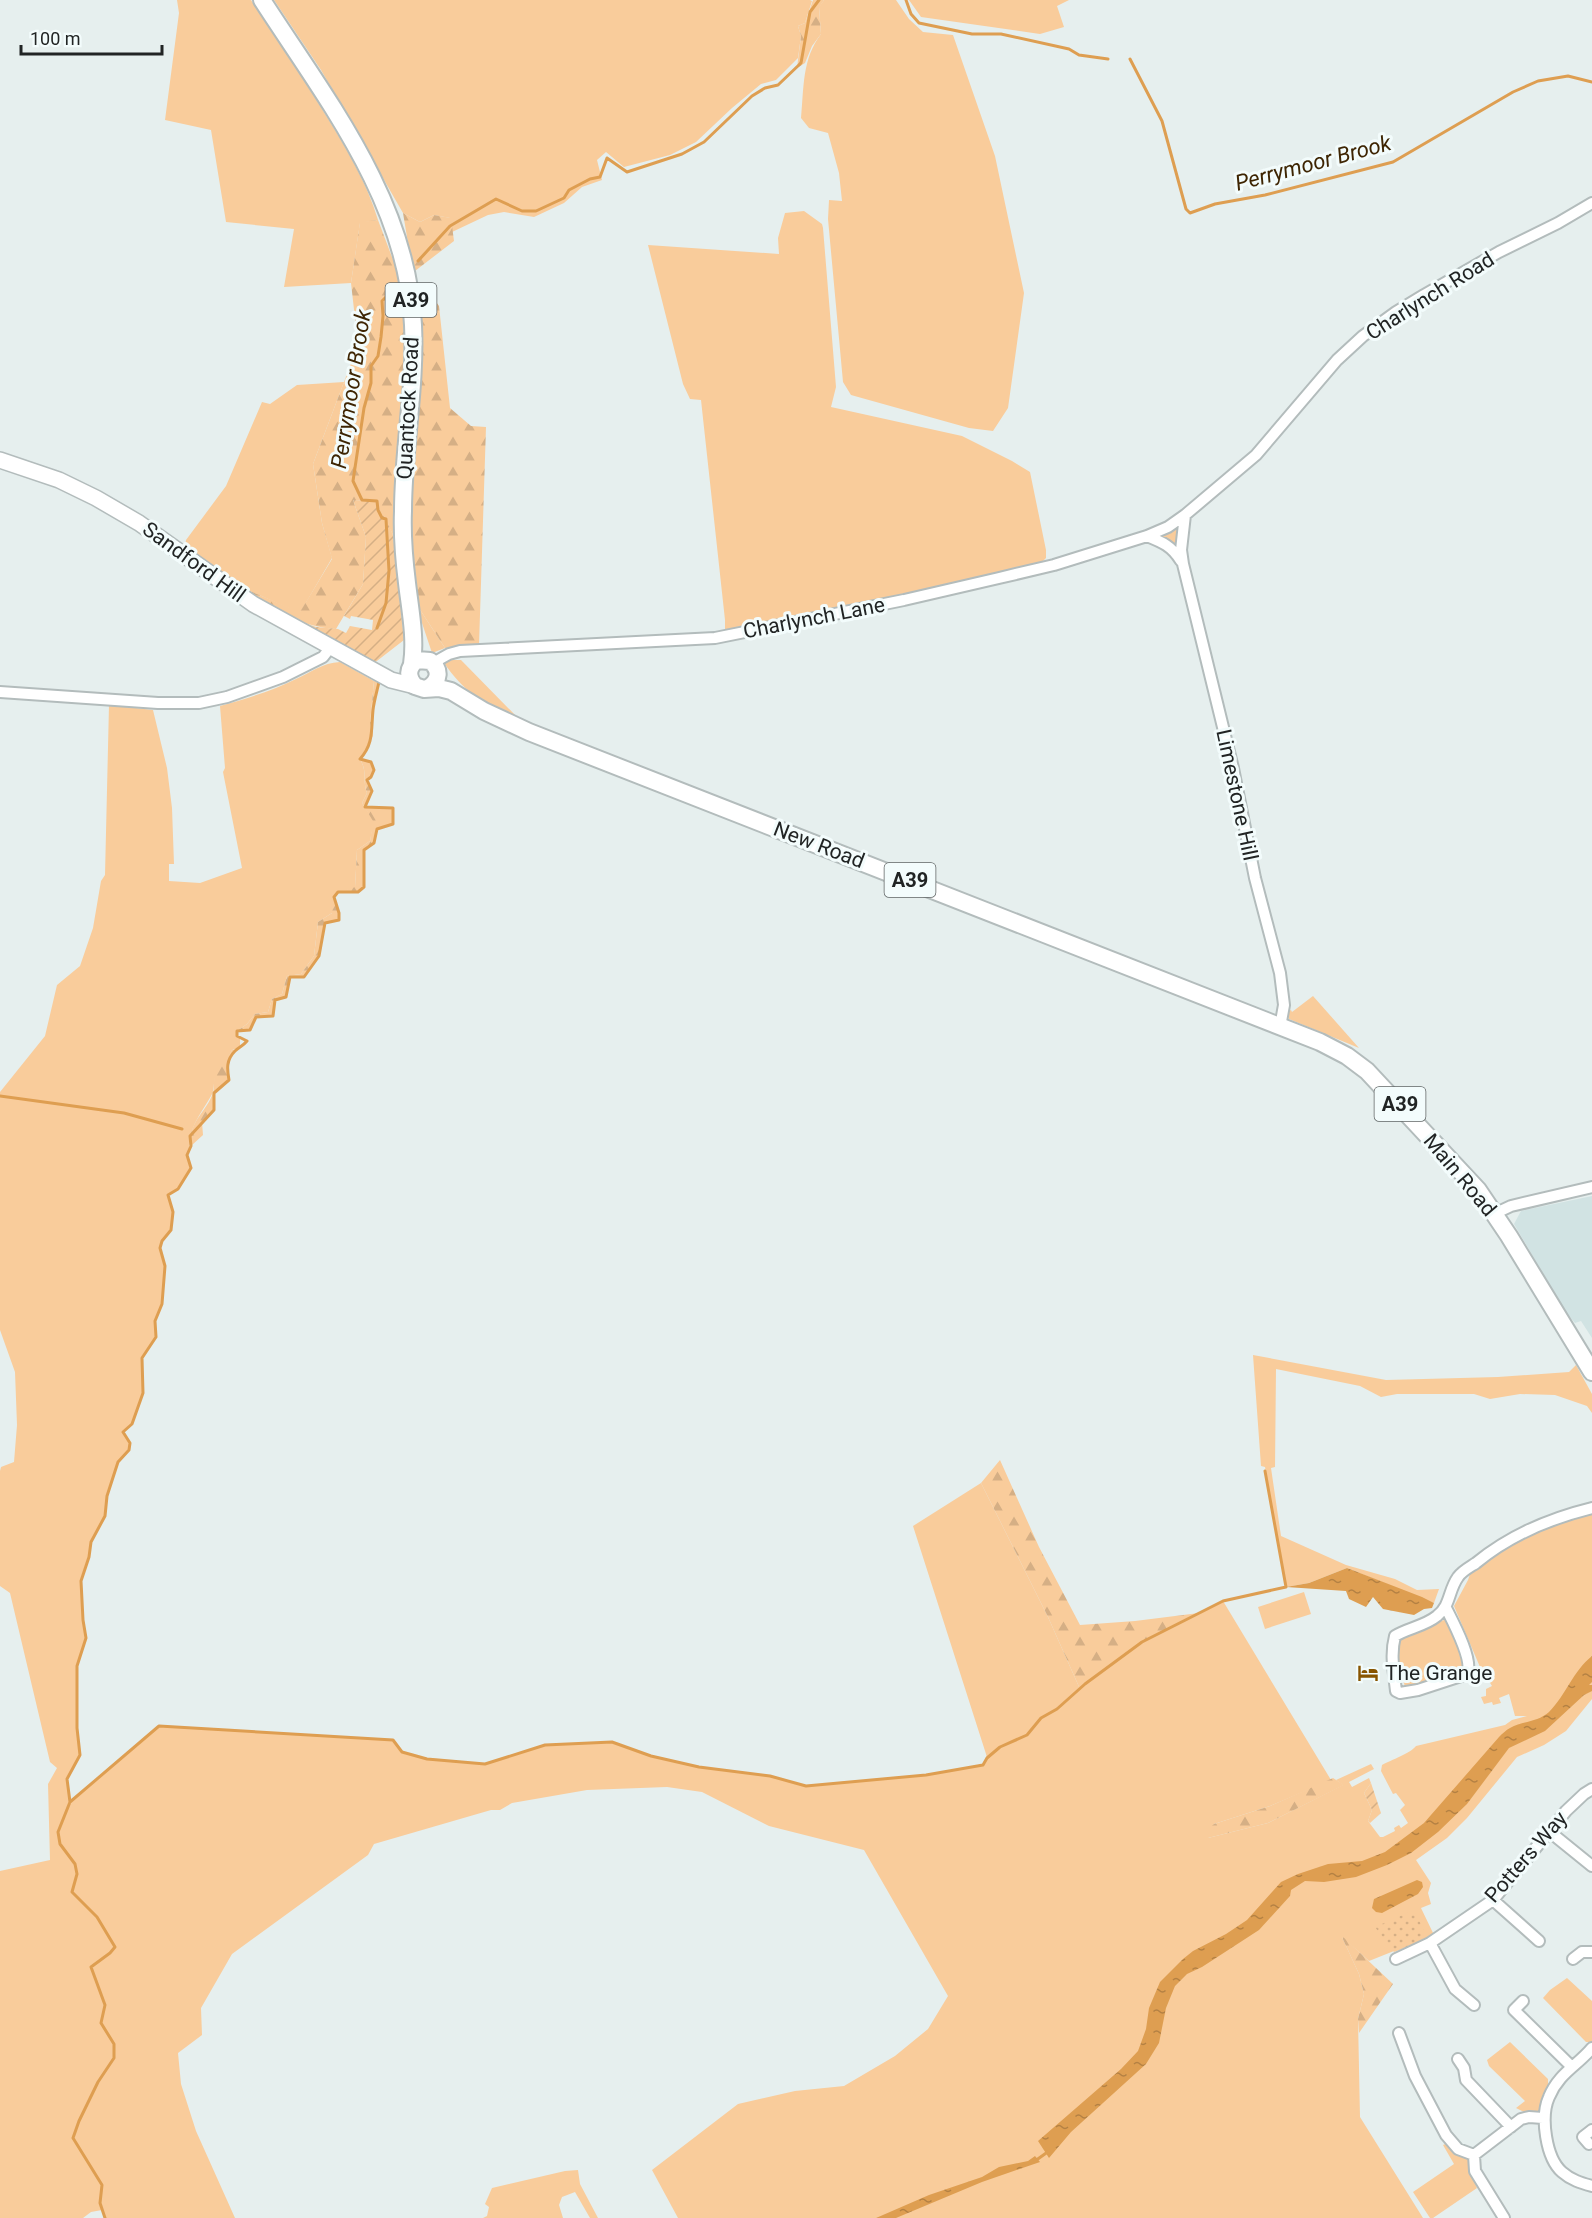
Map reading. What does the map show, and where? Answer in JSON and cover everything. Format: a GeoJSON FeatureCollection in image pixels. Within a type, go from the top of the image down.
{"type":"FeatureCollection","features":[{"type":"Feature","properties":{"kind":"main road","name":"Quantock Road"},"geometry":{"type":"LineString","coordinates":[[262,0],[334,111],[362,160],[385,208],[405,267],[411,299],[414,339],[402,527],[413,637],[424,665]]}},
{"type":"Feature","properties":{"kind":"main road","name":"Sandford Hill"},"geometry":{"type":"LineString","coordinates":[[0,460],[60,480],[96,498],[139,523],[253,604],[398,683],[421,687]]}},
{"type":"Feature","properties":{"kind":"main road"},"geometry":{"type":"LineString","coordinates":[[383,675],[424,665]]}},
{"type":"Feature","properties":{"kind":"main road","name":"A39"},"geometry":{"type":"LineString","coordinates":[[424,665],[436,681],[421,687],[409,678],[424,665]]}},
{"type":"Feature","properties":{"kind":"main road","name":"New Road"},"geometry":{"type":"LineString","coordinates":[[424,665],[484,711],[529,732],[1280,1027]]}},
{"type":"Feature","properties":{"kind":"main road","name":"New Road"},"geometry":{"type":"LineString","coordinates":[[421,687],[439,688],[463,697]]}},
{"type":"Feature","properties":{"kind":"main road","name":"Main Road"},"geometry":{"type":"LineString","coordinates":[[1280,1027],[1334,1049],[1367,1071],[1469,1180],[1494,1214],[1592,1372]]}},
{"type":"Feature","properties":{"kind":"street","name":"Charlynch Road"},"geometry":{"type":"LineString","coordinates":[[1185,515],[1261,449],[1337,360],[1363,336],[1424,295],[1592,203]]}},
{"type":"Feature","properties":{"kind":"street","name":"Charlynch Lane"},"geometry":{"type":"LineString","coordinates":[[424,665],[460,651],[691,640],[724,636],[904,600],[1054,565],[1147,536],[1168,527],[1185,515]]}},
{"type":"Feature","properties":{"kind":"street","name":"Limestone Hill"},"geometry":{"type":"LineString","coordinates":[[1185,515],[1180,550],[1233,768],[1255,878],[1280,973],[1284,1005],[1280,1027]]}},
{"type":"Feature","properties":{"kind":"street","name":"Limestone Hill"},"geometry":{"type":"LineString","coordinates":[[1147,536],[1173,549],[1183,564]]}},
{"type":"Feature","properties":{"kind":"street"},"geometry":{"type":"LineString","coordinates":[[0,692],[158,703],[199,703],[227,697],[283,677],[322,657],[330,648]]}},
{"type":"Feature","properties":{"kind":"street"},"geometry":{"type":"LineString","coordinates":[[1494,1214],[1511,1206],[1592,1187]]}},
{"type":"Feature","properties":{"kind":"street"},"geometry":{"type":"LineString","coordinates":[[1446,1608],[1460,1637],[1470,1669],[1467,1674],[1400,1694],[1396,1691],[1392,1663],[1395,1636],[1406,1629],[1434,1619],[1446,1608],[1451,1589],[1459,1575],[1496,1547],[1535,1528],[1592,1508]]}},
{"type":"Feature","properties":{"kind":"street","name":"Potters Way"},"geometry":{"type":"LineString","coordinates":[[1396,1959],[1430,1943],[1493,1900],[1566,1811],[1592,1789]]}},
{"type":"Feature","properties":{"kind":"street"},"geometry":{"type":"LineString","coordinates":[[1550,1832],[1592,1866]]}},
{"type":"Feature","properties":{"kind":"street"},"geometry":{"type":"LineString","coordinates":[[1493,1900],[1539,1941]]}},
{"type":"Feature","properties":{"kind":"street"},"geometry":{"type":"LineString","coordinates":[[1430,1943],[1455,1989],[1474,2005]]}},
{"type":"Feature","properties":{"kind":"street"},"geometry":{"type":"LineString","coordinates":[[1573,1959],[1582,1952],[1592,1952]]}},
{"type":"Feature","properties":{"kind":"street"},"geometry":{"type":"LineString","coordinates":[[1523,2001],[1514,2010],[1571,2066]]}},
{"type":"Feature","properties":{"kind":"street"},"geometry":{"type":"LineString","coordinates":[[1399,2033],[1415,2076],[1446,2135],[1458,2149],[1474,2156]]}},
{"type":"Feature","properties":{"kind":"street"},"geometry":{"type":"LineString","coordinates":[[1592,2049],[1571,2066],[1548,2097],[1543,2118],[1546,2138],[1560,2170],[1571,2179],[1592,2186]]}},
{"type":"Feature","properties":{"kind":"street"},"geometry":{"type":"LineString","coordinates":[[1458,2059],[1464,2068],[1466,2080],[1510,2127]]}},
{"type":"Feature","properties":{"kind":"street"},"geometry":{"type":"LineString","coordinates":[[1474,2156],[1487,2148],[1510,2127],[1529,2117],[1543,2118]]}},
{"type":"Feature","properties":{"kind":"street"},"geometry":{"type":"LineString","coordinates":[[1589,2144],[1583,2138],[1592,2130]]}},
{"type":"Feature","properties":{"kind":"street"},"geometry":{"type":"LineString","coordinates":[[1474,2156],[1475,2171],[1501,2214]]}},
{"type":"Feature","properties":{"kind":"shaded area"},"geometry":{"type":"Polygon","coordinates":[[[1592,1196],[1592,1338],[1581,1321],[1575,1323],[1565,1311],[1514,1224],[1521,1211],[1592,1196]]]}},
{"type":"Feature","properties":{"kind":"green space"},"geometry":{"type":"Polygon","coordinates":[[[177,0],[251,0],[342,141],[368,193],[378,220],[360,223],[351,283],[284,287],[294,229],[226,222],[211,130],[165,120],[179,13],[177,0]]]}},
{"type":"Feature","properties":{"kind":"green space"},"geometry":{"type":"Polygon","coordinates":[[[274,0],[812,1],[805,23],[798,26],[801,36],[798,58],[776,80],[761,84],[696,142],[670,155],[624,167],[606,152],[597,160],[602,180],[582,187],[564,203],[534,217],[504,212],[488,215],[452,232],[450,218],[434,215],[420,222],[403,213],[321,70],[274,0]]]}},
{"type":"Feature","properties":{"kind":"green space"},"geometry":{"type":"Polygon","coordinates":[[[813,0],[824,0],[819,8],[821,34],[812,46],[805,63],[797,68],[801,36],[798,26],[805,23],[813,0]]]}},
{"type":"Feature","properties":{"kind":"green space"},"geometry":{"type":"Polygon","coordinates":[[[824,0],[896,0],[909,19],[923,32],[953,35],[995,156],[1024,293],[1008,408],[993,431],[969,428],[851,395],[843,382],[828,219],[829,200],[842,201],[839,173],[828,133],[809,128],[801,118],[807,63],[821,34],[819,7],[824,0]]]}},
{"type":"Feature","properties":{"kind":"green space"},"geometry":{"type":"Polygon","coordinates":[[[909,0],[1069,0],[1057,6],[1064,27],[1040,34],[921,17],[909,0]]]}},
{"type":"Feature","properties":{"kind":"green space"},"geometry":{"type":"Polygon","coordinates":[[[804,211],[822,224],[823,228],[836,387],[831,407],[962,436],[1030,472],[1046,558],[1040,564],[839,609],[725,631],[701,400],[690,399],[683,384],[648,245],[779,254],[778,238],[785,213],[804,211]]]}},
{"type":"Feature","properties":{"kind":"green space"},"geometry":{"type":"Polygon","coordinates":[[[403,213],[420,222],[434,215],[451,218],[454,241],[415,271],[409,249],[403,213]]]}},
{"type":"Feature","properties":{"kind":"green space"},"geometry":{"type":"Polygon","coordinates":[[[378,220],[395,265],[405,311],[393,535],[381,514],[377,501],[353,500],[366,537],[363,584],[336,629],[310,624],[286,615],[243,588],[300,612],[332,559],[322,523],[313,464],[358,345],[351,283],[360,222],[378,220]]]}},
{"type":"Feature","properties":{"kind":"green space"},"geometry":{"type":"Polygon","coordinates":[[[426,287],[439,306],[450,408],[471,426],[486,427],[479,646],[445,648],[415,602],[409,496],[421,368],[420,313],[417,294],[426,287]]]}},
{"type":"Feature","properties":{"kind":"green space"},"geometry":{"type":"Polygon","coordinates":[[[344,382],[313,464],[322,523],[332,558],[300,613],[243,588],[202,561],[185,546],[186,540],[226,486],[262,402],[270,404],[297,385],[344,382]]]}},
{"type":"Feature","properties":{"kind":"green space"},"geometry":{"type":"Polygon","coordinates":[[[353,500],[377,501],[378,510],[386,519],[393,535],[404,640],[373,664],[294,619],[316,627],[338,629],[346,633],[350,626],[372,630],[373,620],[351,616],[350,619],[344,616],[363,584],[366,537],[353,500]]]}},
{"type":"Feature","properties":{"kind":"green space"},"geometry":{"type":"Polygon","coordinates":[[[1179,527],[1176,547],[1159,537],[1179,527]]]}},
{"type":"Feature","properties":{"kind":"green space"},"geometry":{"type":"Polygon","coordinates":[[[415,602],[445,648],[432,653],[415,602]]]}},
{"type":"Feature","properties":{"kind":"green space"},"geometry":{"type":"Polygon","coordinates":[[[450,660],[461,660],[517,717],[484,702],[467,690],[444,663],[450,660]]]}},
{"type":"Feature","properties":{"kind":"green space"},"geometry":{"type":"Polygon","coordinates":[[[340,662],[374,681],[370,723],[373,736],[360,759],[364,768],[367,793],[362,803],[374,821],[370,841],[357,850],[355,888],[337,894],[332,913],[318,922],[314,956],[301,974],[287,976],[282,994],[272,999],[268,1012],[255,1014],[237,1031],[240,1048],[232,1050],[217,1074],[212,1094],[192,1132],[187,1155],[191,1168],[176,1190],[168,1195],[173,1212],[171,1230],[162,1241],[160,1248],[165,1266],[162,1304],[155,1321],[156,1337],[142,1358],[143,1393],[132,1424],[123,1432],[130,1443],[129,1450],[118,1462],[107,1496],[105,1516],[91,1542],[81,1581],[86,1638],[77,1666],[77,1728],[80,1755],[67,1779],[70,1802],[65,1814],[72,1800],[159,1726],[393,1740],[402,1752],[427,1759],[485,1764],[545,1745],[612,1742],[651,1756],[699,1767],[770,1776],[806,1786],[926,1775],[983,1765],[987,1758],[986,1754],[913,1526],[981,1483],[1048,1617],[1080,1689],[1142,1642],[1223,1601],[1331,1780],[1270,1806],[1214,1824],[1208,1838],[1268,1823],[1343,1785],[1336,1780],[1371,1764],[1374,1769],[1349,1782],[1352,1787],[1369,1778],[1371,1783],[1364,1793],[1372,1810],[1368,1821],[1380,1837],[1383,1837],[1395,1831],[1394,1828],[1399,1825],[1401,1828],[1408,1823],[1400,1810],[1405,1805],[1396,1793],[1393,1794],[1381,1771],[1382,1765],[1416,1746],[1505,1725],[1512,1720],[1527,1716],[1515,1716],[1509,1694],[1499,1698],[1501,1703],[1493,1705],[1492,1702],[1484,1704],[1481,1697],[1486,1696],[1486,1689],[1492,1686],[1480,1667],[1454,1606],[1473,1565],[1493,1545],[1592,1508],[1592,1699],[1566,1731],[1544,1745],[1517,1757],[1467,1818],[1447,1838],[1416,1860],[1431,1883],[1428,1893],[1431,1904],[1421,1908],[1434,1935],[1369,1961],[1342,1937],[1359,1974],[1364,1994],[1358,2019],[1360,2117],[1423,2218],[678,2218],[652,2170],[738,2104],[795,2091],[844,2086],[895,2056],[928,2029],[948,1996],[864,1850],[769,1826],[702,1792],[667,1787],[587,1790],[512,1803],[500,1810],[491,1810],[374,1844],[368,1855],[232,1954],[201,2008],[202,2035],[178,2053],[181,2084],[196,2131],[235,2218],[105,2218],[102,2210],[91,2212],[83,2218],[0,2218],[0,1871],[50,1860],[48,1784],[57,1768],[50,1762],[10,1593],[0,1586],[0,1471],[1,1467],[14,1462],[17,1425],[15,1372],[0,1330],[0,1092],[45,1036],[57,985],[80,966],[93,928],[101,881],[105,875],[109,705],[153,710],[167,768],[172,808],[174,864],[169,864],[169,881],[200,883],[242,868],[223,772],[225,768],[220,706],[249,698],[322,666],[340,662]]]}},
{"type":"Feature","properties":{"kind":"green space"},"geometry":{"type":"Polygon","coordinates":[[[374,681],[379,682],[373,710],[373,736],[370,723],[374,681]]]}},
{"type":"Feature","properties":{"kind":"green space"},"geometry":{"type":"Polygon","coordinates":[[[360,759],[371,762],[374,770],[367,780],[372,791],[365,807],[393,808],[393,824],[377,829],[374,843],[364,850],[364,887],[358,892],[338,892],[355,887],[357,850],[370,841],[373,821],[362,803],[367,793],[364,768],[360,759]]]}},
{"type":"Feature","properties":{"kind":"green space"},"geometry":{"type":"Polygon","coordinates":[[[334,897],[339,920],[325,923],[319,956],[304,977],[290,977],[286,997],[275,1000],[273,1016],[256,1017],[250,1030],[237,1031],[255,1014],[268,1012],[272,999],[282,994],[287,976],[301,974],[314,956],[318,922],[332,913],[331,904],[334,897]]]}},
{"type":"Feature","properties":{"kind":"green space"},"geometry":{"type":"Polygon","coordinates":[[[1313,996],[1359,1048],[1289,1019],[1287,1012],[1291,1010],[1292,1012],[1313,996]]]}},
{"type":"Feature","properties":{"kind":"green space"},"geometry":{"type":"Polygon","coordinates":[[[232,1050],[235,1050],[227,1065],[229,1080],[214,1093],[214,1110],[202,1122],[203,1135],[191,1146],[192,1130],[213,1093],[216,1070],[232,1050]]]}},
{"type":"Feature","properties":{"kind":"green space"},"geometry":{"type":"Polygon","coordinates":[[[1253,1355],[1386,1380],[1498,1377],[1569,1372],[1576,1365],[1592,1394],[1592,1413],[1587,1406],[1555,1395],[1520,1394],[1490,1399],[1474,1394],[1397,1394],[1381,1397],[1360,1386],[1276,1369],[1275,1467],[1271,1468],[1281,1536],[1346,1565],[1395,1579],[1417,1590],[1439,1589],[1434,1603],[1347,1568],[1309,1583],[1286,1587],[1265,1467],[1261,1466],[1253,1355]]]}},
{"type":"Feature","properties":{"kind":"green space"},"geometry":{"type":"Polygon","coordinates":[[[1000,1460],[1039,1547],[1080,1625],[1199,1613],[1142,1642],[1080,1689],[1048,1617],[981,1483],[1000,1460]]]}},
{"type":"Feature","properties":{"kind":"green space"},"geometry":{"type":"Polygon","coordinates":[[[1304,1592],[1311,1614],[1265,1629],[1258,1607],[1304,1592]]]}},
{"type":"Feature","properties":{"kind":"green space"},"geometry":{"type":"Polygon","coordinates":[[[1447,1619],[1458,1643],[1465,1670],[1405,1687],[1398,1654],[1400,1638],[1406,1633],[1447,1619]]]}},
{"type":"Feature","properties":{"kind":"green space"},"geometry":{"type":"Polygon","coordinates":[[[1333,1778],[1344,1785],[1268,1823],[1208,1838],[1206,1831],[1214,1824],[1270,1806],[1333,1778]]]}},
{"type":"Feature","properties":{"kind":"green space"},"geometry":{"type":"Polygon","coordinates":[[[1371,1783],[1381,1813],[1370,1823],[1368,1821],[1372,1810],[1364,1793],[1371,1783]]]}},
{"type":"Feature","properties":{"kind":"green space"},"geometry":{"type":"Polygon","coordinates":[[[1414,1910],[1428,1939],[1394,1952],[1375,1927],[1414,1910]]]}},
{"type":"Feature","properties":{"kind":"green space"},"geometry":{"type":"Polygon","coordinates":[[[1341,1935],[1393,1984],[1359,2033],[1358,2019],[1364,1994],[1359,1974],[1341,1935]]]}},
{"type":"Feature","properties":{"kind":"green space"},"geometry":{"type":"Polygon","coordinates":[[[1567,1978],[1592,2001],[1592,2042],[1586,2042],[1543,1998],[1567,1978]]]}},
{"type":"Feature","properties":{"kind":"green space"},"geometry":{"type":"Polygon","coordinates":[[[1510,2042],[1548,2079],[1548,2090],[1539,2111],[1524,2112],[1516,2108],[1525,2101],[1489,2066],[1487,2060],[1510,2042]]]}},
{"type":"Feature","properties":{"kind":"green space"},"geometry":{"type":"Polygon","coordinates":[[[1450,2142],[1468,2158],[1470,2172],[1477,2188],[1430,2218],[1413,2192],[1454,2164],[1443,2145],[1450,2142]]]}},
{"type":"Feature","properties":{"kind":"green space"},"geometry":{"type":"Polygon","coordinates":[[[578,2170],[580,2184],[598,2218],[590,2218],[575,2192],[562,2197],[559,2205],[563,2218],[483,2218],[487,2216],[489,2207],[485,2204],[492,2188],[578,2170]]]}},
{"type":"Feature","properties":{"kind":"water"},"geometry":{"type":"Polygon","coordinates":[[[1347,1568],[1422,1597],[1434,1603],[1432,1608],[1424,1609],[1414,1615],[1383,1609],[1373,1597],[1366,1607],[1349,1599],[1346,1591],[1286,1587],[1309,1583],[1347,1568]]]}},
{"type":"Feature","properties":{"kind":"water"},"geometry":{"type":"Polygon","coordinates":[[[1592,1656],[1592,1682],[1589,1685],[1592,1685],[1592,1691],[1584,1695],[1545,1731],[1509,1748],[1467,1804],[1438,1832],[1411,1853],[1356,1877],[1324,1882],[1305,1881],[1291,1890],[1290,1896],[1259,1930],[1202,1967],[1187,1974],[1175,1986],[1166,2008],[1159,2043],[1146,2064],[1071,2132],[1049,2158],[1038,2141],[1121,2069],[1138,2051],[1146,2029],[1149,2008],[1160,1982],[1183,1959],[1247,1920],[1281,1882],[1328,1864],[1362,1861],[1385,1852],[1424,1823],[1504,1732],[1540,1718],[1549,1712],[1585,1662],[1592,1656]]]}},
{"type":"Feature","properties":{"kind":"water"},"geometry":{"type":"Polygon","coordinates":[[[1417,1880],[1422,1882],[1423,1887],[1418,1894],[1382,1913],[1372,1908],[1374,1899],[1417,1880]]]}},
{"type":"Feature","properties":{"kind":"water"},"geometry":{"type":"Polygon","coordinates":[[[1035,2156],[1040,2162],[982,2182],[896,2218],[876,2218],[929,2195],[982,2177],[999,2167],[1028,2161],[1035,2156]]]}},
{"type":"Feature","properties":{"kind":"waterway","name":"Perrymoor Brook"},"geometry":{"type":"LineString","coordinates":[[418,261],[450,226],[496,199],[522,211],[536,211],[564,198],[569,190],[590,179],[600,177],[607,158],[627,172],[682,154],[704,142],[752,96],[765,88],[778,85],[801,63],[810,12],[819,0]]}},
{"type":"Feature","properties":{"kind":"waterway","name":"Perrymoor Brook"},"geometry":{"type":"LineString","coordinates":[[906,0],[911,14],[919,23],[972,34],[1001,34],[1069,49],[1079,55],[1108,59]]}},
{"type":"Feature","properties":{"kind":"waterway","name":"Perrymoor Brook"},"geometry":{"type":"LineString","coordinates":[[1130,59],[1162,121],[1186,209],[1190,213],[1215,204],[1265,195],[1393,162],[1513,92],[1538,81],[1568,76],[1592,82]]}},
{"type":"Feature","properties":{"kind":"waterway","name":"Perrymoor Brook"},"geometry":{"type":"LineString","coordinates":[[377,628],[386,603],[389,571],[386,519],[382,518],[377,501],[362,500],[353,481],[364,408],[371,383],[371,366],[378,356],[383,316],[382,301],[398,285]]}},
{"type":"Feature","properties":{"kind":"waterway","name":"Perrymoor Brook"},"geometry":{"type":"LineString","coordinates":[[70,1802],[67,1779],[80,1755],[77,1728],[77,1666],[86,1638],[81,1581],[91,1542],[105,1516],[107,1496],[118,1462],[129,1450],[130,1443],[123,1432],[132,1424],[143,1393],[142,1358],[156,1337],[155,1321],[162,1304],[165,1266],[160,1248],[162,1241],[171,1230],[173,1212],[168,1195],[178,1189],[191,1168],[187,1155],[191,1146],[190,1136],[214,1110],[214,1093],[229,1080],[230,1058],[247,1041],[237,1036],[237,1031],[250,1030],[256,1017],[273,1016],[275,1000],[286,997],[290,977],[304,977],[319,956],[325,923],[339,920],[334,897],[338,892],[358,892],[364,887],[364,850],[374,843],[377,829],[393,824],[393,808],[365,807],[372,791],[367,780],[374,770],[371,762],[360,759],[370,742],[373,707],[379,682]]}},
{"type":"Feature","properties":{"kind":"waterway"},"geometry":{"type":"LineString","coordinates":[[0,1096],[124,1113],[182,1129]]}},
{"type":"Feature","properties":{"kind":"waterway"},"geometry":{"type":"LineString","coordinates":[[105,2218],[100,2203],[102,2185],[73,2138],[98,2082],[114,2058],[114,2044],[101,2023],[105,2005],[91,1967],[115,1947],[97,1917],[72,1892],[77,1874],[75,1864],[60,1844],[58,1832],[70,1802],[159,1726],[393,1740],[402,1752],[427,1759],[485,1764],[545,1745],[612,1742],[651,1756],[699,1767],[770,1776],[806,1786],[926,1775],[983,1765],[987,1758],[1000,1747],[1027,1735],[1041,1718],[1057,1709],[1085,1684],[1142,1642],[1223,1601],[1286,1587],[1265,1471]]}},
{"type":"Feature","properties":{"kind":"waterway"},"geometry":{"type":"LineString","coordinates":[[1035,2161],[1049,2151]]}},
{"type":"Feature","properties":{"kind":"place","name":"The Grange"},"geometry":{"type":"Point","coordinates":[1368,1673]}}]}
